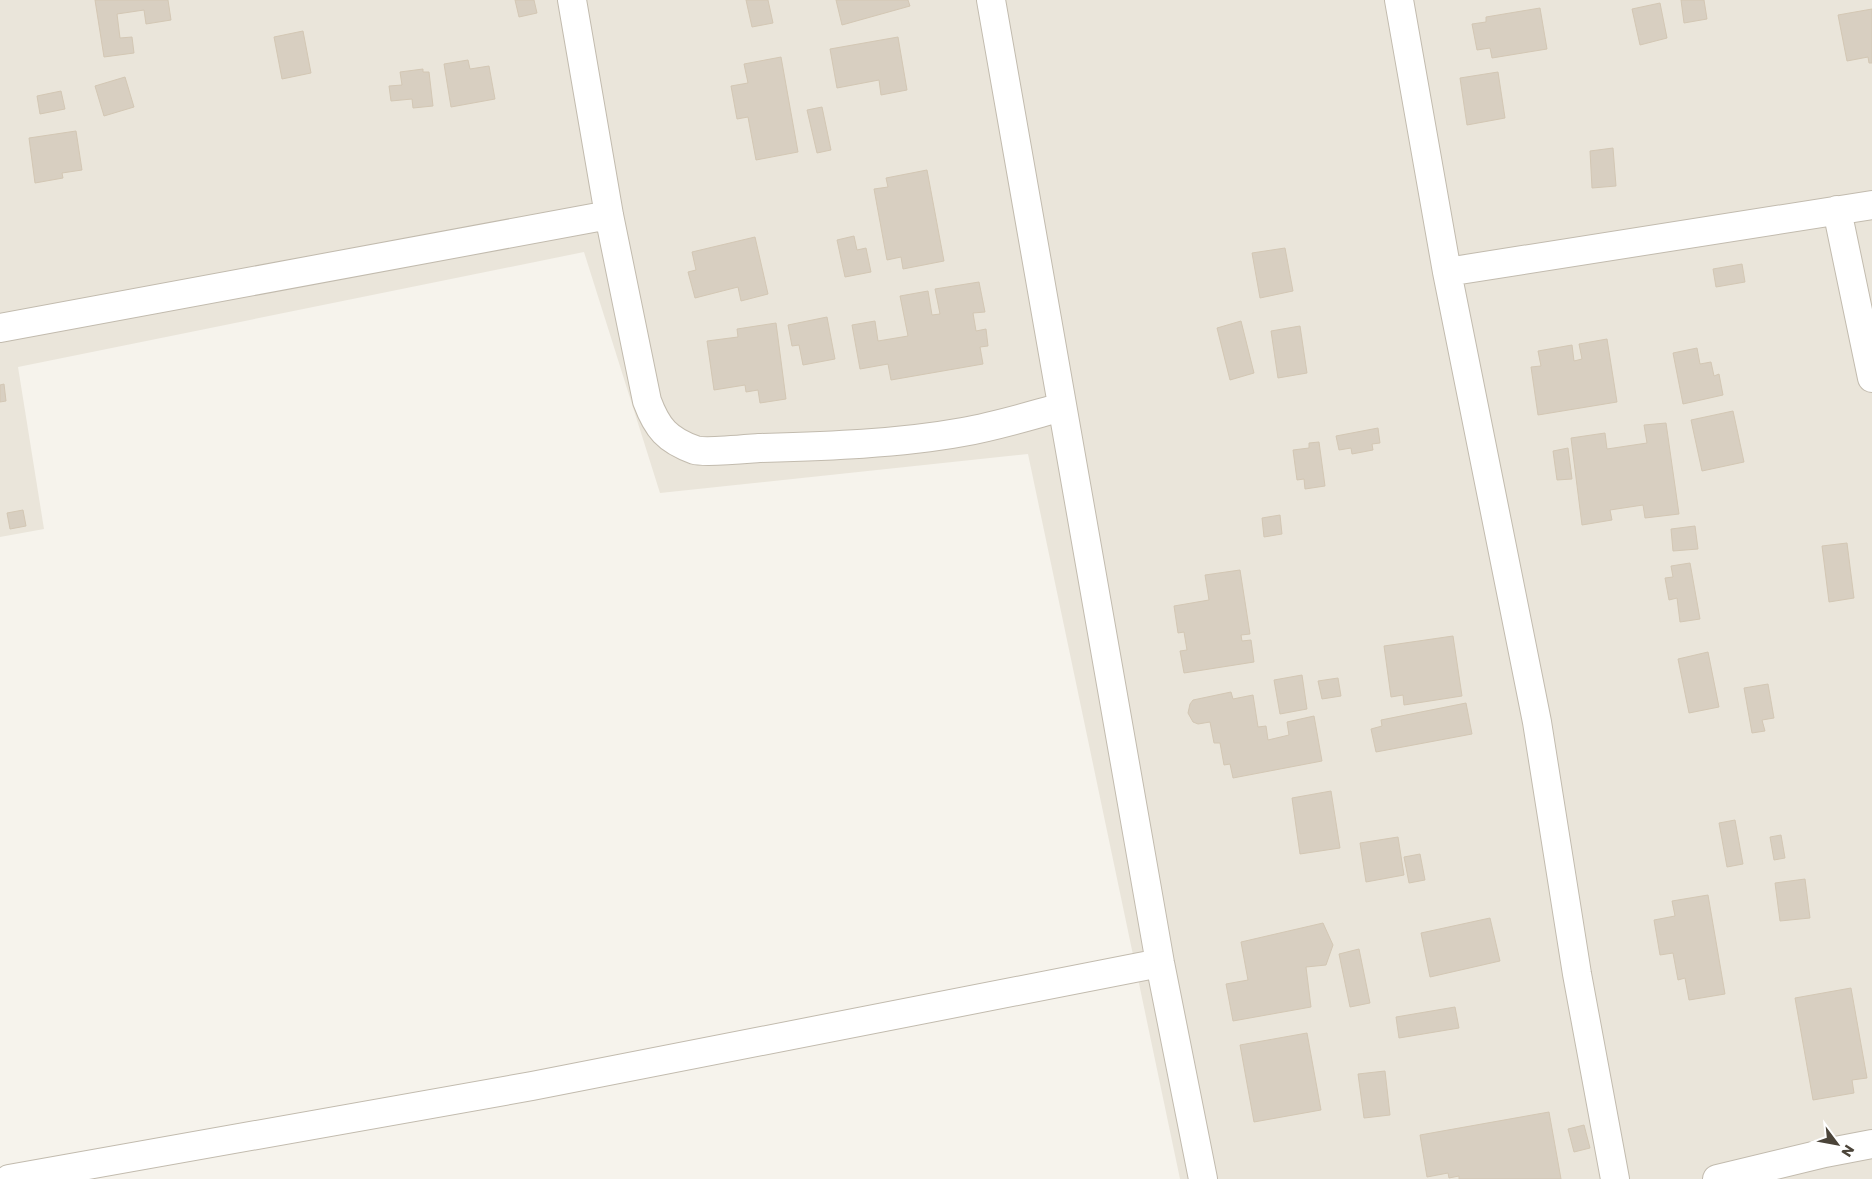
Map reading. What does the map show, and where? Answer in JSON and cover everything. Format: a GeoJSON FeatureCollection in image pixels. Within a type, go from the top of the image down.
{"type":"FeatureCollection","features":[{"type":"Feature","properties":{"kind":"street"},"geometry":{"type":"LineString","coordinates":[[572,0],[609,215],[647,401],[654,420],[664,432],[698,451],[812,446],[912,439],[971,431],[1062,407]]}},
{"type":"Feature","properties":{"kind":"street"},"geometry":{"type":"LineString","coordinates":[[991,0],[1160,963],[1203,1179]]}},
{"type":"Feature","properties":{"kind":"street"},"geometry":{"type":"LineString","coordinates":[[1399,0],[1447,272],[1537,722],[1577,974],[1615,1179]]}},
{"type":"Feature","properties":{"kind":"street"},"geometry":{"type":"LineString","coordinates":[[1447,272],[1872,205]]}},
{"type":"Feature","properties":{"kind":"street"},"geometry":{"type":"LineString","coordinates":[[1837,210],[1872,378]]}},
{"type":"Feature","properties":{"kind":"street"},"geometry":{"type":"LineString","coordinates":[[0,328],[609,215]]}},
{"type":"Feature","properties":{"kind":"street"},"geometry":{"type":"LineString","coordinates":[[9,1179],[532,1086],[1160,963]]}},
{"type":"Feature","properties":{"kind":"street"},"geometry":{"type":"LineString","coordinates":[[1717,1179],[1825,1153],[1872,1144]]}},
{"type":"Feature","properties":{"kind":"shaded area"},"geometry":{"type":"Polygon","coordinates":[[[0,0],[1872,0],[1872,1179],[1180,1179],[1028,454],[660,493],[584,252],[18,367],[44,529],[0,537],[0,0]]]}},
{"type":"Feature","properties":{"kind":"building"},"geometry":{"type":"Polygon","coordinates":[[[95,0],[168,0],[171,20],[146,24],[144,10],[117,14],[120,38],[132,37],[134,53],[104,57],[95,0]]]}},
{"type":"Feature","properties":{"kind":"building"},"geometry":{"type":"Polygon","coordinates":[[[515,0],[534,0],[537,13],[519,17],[515,0]]]}},
{"type":"Feature","properties":{"kind":"building"},"geometry":{"type":"Polygon","coordinates":[[[746,0],[768,0],[773,23],[752,27],[746,0]]]}},
{"type":"Feature","properties":{"kind":"building"},"geometry":{"type":"Polygon","coordinates":[[[836,0],[908,0],[910,6],[842,25],[836,0]]]}},
{"type":"Feature","properties":{"kind":"building"},"geometry":{"type":"Polygon","coordinates":[[[1681,0],[1704,0],[1707,19],[1684,23],[1681,0]]]}},
{"type":"Feature","properties":{"kind":"building"},"geometry":{"type":"Polygon","coordinates":[[[1660,3],[1667,38],[1640,45],[1632,9],[1660,3]]]}},
{"type":"Feature","properties":{"kind":"building"},"geometry":{"type":"Polygon","coordinates":[[[1540,8],[1547,49],[1492,58],[1490,48],[1477,50],[1472,24],[1486,22],[1486,17],[1540,8]]]}},
{"type":"Feature","properties":{"kind":"building"},"geometry":{"type":"Polygon","coordinates":[[[1872,9],[1872,63],[1869,63],[1868,57],[1847,61],[1838,15],[1872,9]]]}},
{"type":"Feature","properties":{"kind":"building"},"geometry":{"type":"Polygon","coordinates":[[[303,31],[311,73],[282,79],[274,37],[303,31]]]}},
{"type":"Feature","properties":{"kind":"building"},"geometry":{"type":"Polygon","coordinates":[[[898,37],[907,90],[881,95],[879,80],[837,88],[830,49],[898,37]]]}},
{"type":"Feature","properties":{"kind":"building"},"geometry":{"type":"Polygon","coordinates":[[[781,57],[798,152],[756,160],[748,117],[737,119],[731,86],[748,83],[744,64],[781,57]]]}},
{"type":"Feature","properties":{"kind":"building"},"geometry":{"type":"Polygon","coordinates":[[[468,60],[470,69],[489,66],[495,99],[451,107],[444,64],[468,60]]]}},
{"type":"Feature","properties":{"kind":"building"},"geometry":{"type":"Polygon","coordinates":[[[423,69],[423,72],[429,72],[433,106],[413,108],[412,99],[391,101],[389,86],[402,85],[400,72],[423,69]]]}},
{"type":"Feature","properties":{"kind":"building"},"geometry":{"type":"Polygon","coordinates":[[[1498,72],[1505,118],[1467,125],[1460,78],[1498,72]]]}},
{"type":"Feature","properties":{"kind":"building"},"geometry":{"type":"Polygon","coordinates":[[[125,77],[134,107],[104,116],[95,86],[125,77]]]}},
{"type":"Feature","properties":{"kind":"building"},"geometry":{"type":"Polygon","coordinates":[[[61,91],[65,109],[40,114],[37,96],[61,91]]]}},
{"type":"Feature","properties":{"kind":"building"},"geometry":{"type":"Polygon","coordinates":[[[822,107],[831,150],[817,153],[807,110],[822,107]]]}},
{"type":"Feature","properties":{"kind":"building"},"geometry":{"type":"Polygon","coordinates":[[[76,131],[82,170],[62,173],[63,178],[35,183],[29,138],[76,131]]]}},
{"type":"Feature","properties":{"kind":"building"},"geometry":{"type":"Polygon","coordinates":[[[1613,148],[1616,186],[1592,188],[1590,151],[1613,148]]]}},
{"type":"Feature","properties":{"kind":"building"},"geometry":{"type":"Polygon","coordinates":[[[927,170],[944,261],[903,269],[901,257],[887,260],[874,189],[888,187],[886,178],[927,170]]]}},
{"type":"Feature","properties":{"kind":"building"},"geometry":{"type":"Polygon","coordinates":[[[854,236],[857,250],[866,248],[871,272],[845,277],[837,240],[854,236]]]}},
{"type":"Feature","properties":{"kind":"building"},"geometry":{"type":"Polygon","coordinates":[[[755,237],[768,294],[741,301],[738,287],[695,298],[688,272],[696,270],[692,252],[755,237]]]}},
{"type":"Feature","properties":{"kind":"building"},"geometry":{"type":"Polygon","coordinates":[[[1285,248],[1293,291],[1260,298],[1252,253],[1285,248]]]}},
{"type":"Feature","properties":{"kind":"building"},"geometry":{"type":"Polygon","coordinates":[[[1742,264],[1745,282],[1716,287],[1713,269],[1742,264]]]}},
{"type":"Feature","properties":{"kind":"building"},"geometry":{"type":"Polygon","coordinates":[[[979,282],[985,312],[973,313],[976,331],[986,329],[988,346],[980,347],[983,364],[891,380],[888,364],[860,369],[852,325],[875,321],[878,341],[908,336],[900,296],[928,291],[932,315],[940,314],[935,289],[979,282]]]}},
{"type":"Feature","properties":{"kind":"building"},"geometry":{"type":"Polygon","coordinates":[[[827,317],[835,359],[803,365],[799,345],[792,346],[788,325],[827,317]]]}},
{"type":"Feature","properties":{"kind":"building"},"geometry":{"type":"Polygon","coordinates":[[[1241,321],[1254,373],[1230,380],[1217,328],[1241,321]]]}},
{"type":"Feature","properties":{"kind":"building"},"geometry":{"type":"Polygon","coordinates":[[[776,323],[786,399],[760,403],[758,390],[746,392],[745,385],[714,390],[707,341],[738,337],[737,329],[776,323]]]}},
{"type":"Feature","properties":{"kind":"building"},"geometry":{"type":"Polygon","coordinates":[[[1300,326],[1307,373],[1278,378],[1271,331],[1300,326]]]}},
{"type":"Feature","properties":{"kind":"building"},"geometry":{"type":"Polygon","coordinates":[[[1607,339],[1617,402],[1538,415],[1531,367],[1541,366],[1538,351],[1572,345],[1574,361],[1582,359],[1579,344],[1607,339]]]}},
{"type":"Feature","properties":{"kind":"building"},"geometry":{"type":"Polygon","coordinates":[[[1697,348],[1700,364],[1711,362],[1714,376],[1719,374],[1723,395],[1683,404],[1673,353],[1697,348]]]}},
{"type":"Feature","properties":{"kind":"building"},"geometry":{"type":"Polygon","coordinates":[[[4,384],[6,401],[0,402],[0,385],[4,384]]]}},
{"type":"Feature","properties":{"kind":"building"},"geometry":{"type":"Polygon","coordinates":[[[1733,411],[1744,462],[1702,471],[1691,420],[1733,411]]]}},
{"type":"Feature","properties":{"kind":"building"},"geometry":{"type":"Polygon","coordinates":[[[1666,423],[1679,514],[1645,518],[1643,505],[1610,510],[1612,520],[1582,525],[1571,438],[1605,433],[1607,449],[1647,443],[1644,425],[1666,423]]]}},
{"type":"Feature","properties":{"kind":"building"},"geometry":{"type":"Polygon","coordinates":[[[1378,428],[1380,443],[1372,444],[1373,450],[1352,454],[1351,448],[1339,450],[1336,436],[1378,428]]]}},
{"type":"Feature","properties":{"kind":"building"},"geometry":{"type":"Polygon","coordinates":[[[1319,442],[1325,486],[1305,489],[1304,479],[1297,480],[1293,450],[1309,448],[1309,443],[1319,442]]]}},
{"type":"Feature","properties":{"kind":"building"},"geometry":{"type":"Polygon","coordinates":[[[1568,448],[1572,479],[1557,480],[1553,451],[1568,448]]]}},
{"type":"Feature","properties":{"kind":"building"},"geometry":{"type":"Polygon","coordinates":[[[23,510],[26,526],[10,529],[7,513],[23,510]]]}},
{"type":"Feature","properties":{"kind":"building"},"geometry":{"type":"Polygon","coordinates":[[[1280,515],[1282,534],[1264,537],[1262,518],[1280,515]]]}},
{"type":"Feature","properties":{"kind":"building"},"geometry":{"type":"Polygon","coordinates":[[[1695,526],[1698,549],[1673,551],[1671,529],[1695,526]]]}},
{"type":"Feature","properties":{"kind":"building"},"geometry":{"type":"Polygon","coordinates":[[[1847,543],[1854,598],[1829,602],[1822,546],[1847,543]]]}},
{"type":"Feature","properties":{"kind":"building"},"geometry":{"type":"Polygon","coordinates":[[[1690,563],[1700,619],[1680,622],[1677,598],[1669,600],[1665,578],[1673,577],[1671,566],[1690,563]]]}},
{"type":"Feature","properties":{"kind":"building"},"geometry":{"type":"Polygon","coordinates":[[[1240,570],[1250,634],[1241,635],[1242,641],[1251,640],[1254,662],[1184,673],[1180,651],[1187,650],[1184,632],[1178,633],[1174,606],[1209,600],[1205,575],[1240,570]]]}},
{"type":"Feature","properties":{"kind":"building"},"geometry":{"type":"Polygon","coordinates":[[[1453,636],[1462,696],[1404,705],[1403,695],[1391,697],[1384,646],[1453,636]]]}},
{"type":"Feature","properties":{"kind":"building"},"geometry":{"type":"Polygon","coordinates":[[[1708,652],[1719,707],[1689,713],[1678,659],[1708,652]]]}},
{"type":"Feature","properties":{"kind":"building"},"geometry":{"type":"Polygon","coordinates":[[[1302,675],[1307,709],[1280,714],[1274,680],[1302,675]]]}},
{"type":"Feature","properties":{"kind":"building"},"geometry":{"type":"Polygon","coordinates":[[[1338,678],[1341,696],[1322,699],[1318,681],[1338,678]]]}},
{"type":"Feature","properties":{"kind":"building"},"geometry":{"type":"Polygon","coordinates":[[[1768,684],[1774,718],[1762,720],[1765,731],[1752,733],[1744,688],[1768,684]]]}},
{"type":"Feature","properties":{"kind":"building"},"geometry":{"type":"Polygon","coordinates":[[[1231,692],[1233,699],[1253,695],[1258,727],[1266,726],[1268,740],[1289,735],[1287,722],[1314,716],[1322,761],[1233,778],[1230,764],[1224,765],[1220,743],[1214,743],[1210,722],[1198,724],[1193,722],[1188,713],[1193,700],[1231,692]]]}},
{"type":"Feature","properties":{"kind":"building"},"geometry":{"type":"Polygon","coordinates":[[[1466,703],[1472,734],[1376,752],[1371,729],[1382,726],[1381,720],[1466,703]]]}},
{"type":"Feature","properties":{"kind":"building"},"geometry":{"type":"Polygon","coordinates":[[[1331,791],[1340,848],[1300,854],[1292,798],[1331,791]]]}},
{"type":"Feature","properties":{"kind":"building"},"geometry":{"type":"Polygon","coordinates":[[[1735,820],[1743,864],[1727,867],[1719,823],[1735,820]]]}},
{"type":"Feature","properties":{"kind":"building"},"geometry":{"type":"Polygon","coordinates":[[[1781,835],[1785,858],[1774,860],[1770,837],[1781,835]]]}},
{"type":"Feature","properties":{"kind":"building"},"geometry":{"type":"Polygon","coordinates":[[[1398,837],[1404,875],[1366,882],[1360,843],[1398,837]]]}},
{"type":"Feature","properties":{"kind":"building"},"geometry":{"type":"Polygon","coordinates":[[[1420,854],[1425,880],[1409,883],[1404,857],[1420,854]]]}},
{"type":"Feature","properties":{"kind":"building"},"geometry":{"type":"Polygon","coordinates":[[[1805,879],[1810,918],[1780,921],[1775,883],[1805,879]]]}},
{"type":"Feature","properties":{"kind":"building"},"geometry":{"type":"Polygon","coordinates":[[[1708,895],[1725,994],[1689,1000],[1685,978],[1678,980],[1673,953],[1660,955],[1654,920],[1675,916],[1672,901],[1708,895]]]}},
{"type":"Feature","properties":{"kind":"building"},"geometry":{"type":"Polygon","coordinates":[[[1490,918],[1500,961],[1430,977],[1421,933],[1490,918]]]}},
{"type":"Feature","properties":{"kind":"building"},"geometry":{"type":"Polygon","coordinates":[[[1323,923],[1333,945],[1326,965],[1306,967],[1311,1007],[1233,1021],[1226,984],[1248,980],[1241,942],[1323,923]]]}},
{"type":"Feature","properties":{"kind":"building"},"geometry":{"type":"Polygon","coordinates":[[[1359,949],[1370,1003],[1350,1007],[1339,954],[1359,949]]]}},
{"type":"Feature","properties":{"kind":"building"},"geometry":{"type":"Polygon","coordinates":[[[1851,988],[1867,1078],[1852,1080],[1854,1093],[1813,1100],[1795,998],[1851,988]]]}},
{"type":"Feature","properties":{"kind":"building"},"geometry":{"type":"Polygon","coordinates":[[[1455,1007],[1459,1028],[1399,1038],[1396,1017],[1455,1007]]]}},
{"type":"Feature","properties":{"kind":"building"},"geometry":{"type":"Polygon","coordinates":[[[1307,1033],[1321,1110],[1254,1122],[1240,1045],[1307,1033]]]}},
{"type":"Feature","properties":{"kind":"building"},"geometry":{"type":"Polygon","coordinates":[[[1385,1071],[1390,1115],[1364,1118],[1358,1074],[1385,1071]]]}},
{"type":"Feature","properties":{"kind":"building"},"geometry":{"type":"Polygon","coordinates":[[[1549,1112],[1561,1179],[1459,1179],[1459,1176],[1449,1178],[1448,1173],[1427,1177],[1420,1135],[1549,1112]]]}},
{"type":"Feature","properties":{"kind":"building"},"geometry":{"type":"Polygon","coordinates":[[[1584,1125],[1590,1148],[1574,1152],[1568,1129],[1584,1125]]]}}]}
